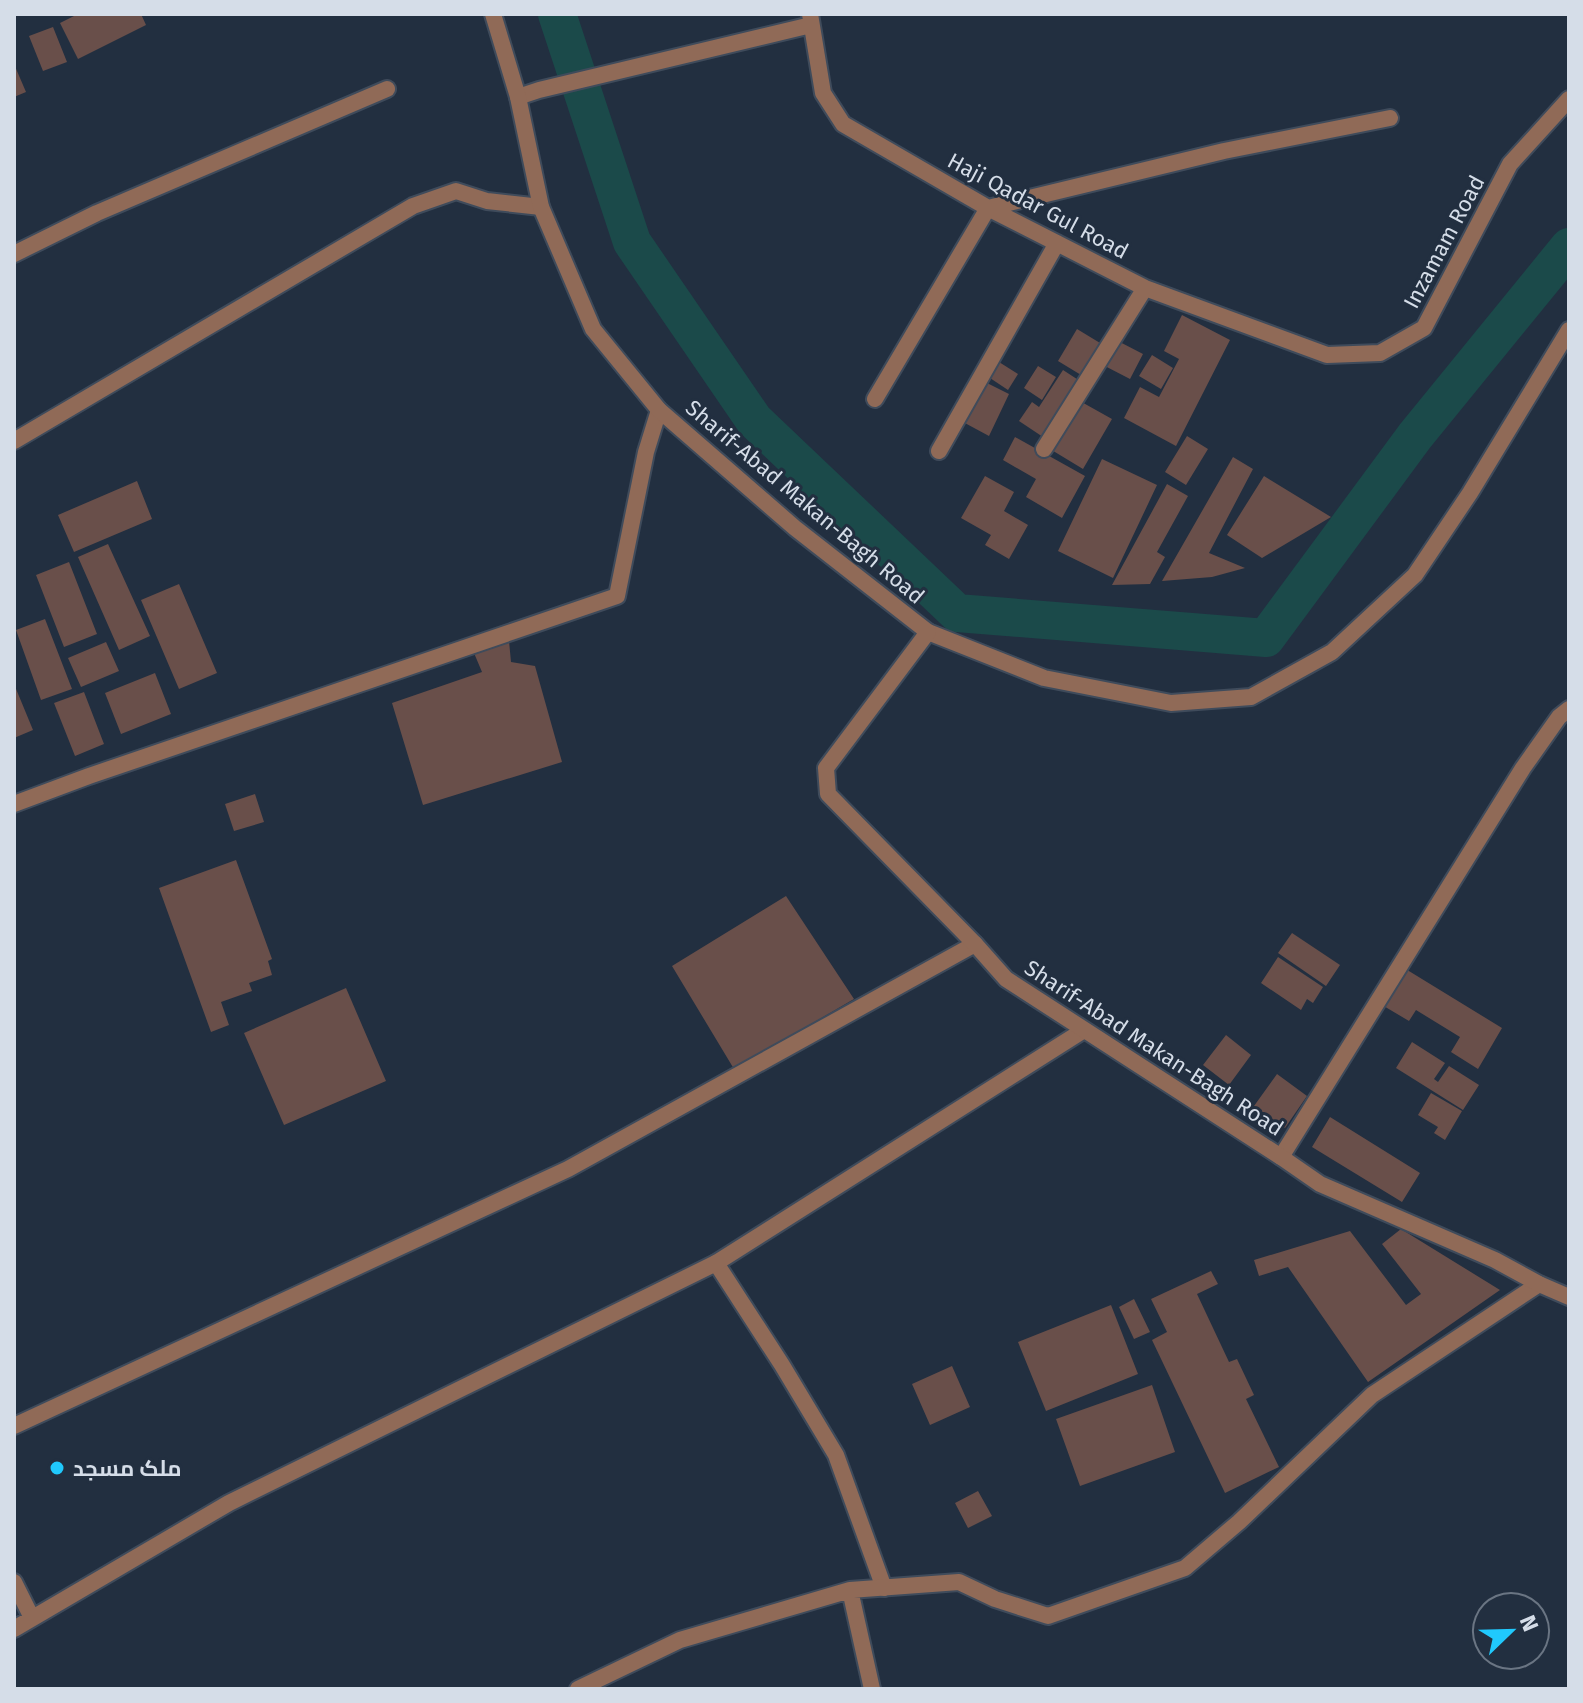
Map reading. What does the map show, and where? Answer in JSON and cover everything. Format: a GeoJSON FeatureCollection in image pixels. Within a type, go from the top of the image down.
{"type":"FeatureCollection","features":[{"type":"Feature","properties":{"kind":"street","name":"Sharif-Abad Makan-Bagh Road"},"geometry":{"type":"LineString","coordinates":[[493,14],[518,97],[541,207],[593,329],[659,410],[795,528],[928,632],[826,768],[828,794],[1006,979],[1320,1184],[1495,1260],[1569,1297]]}},
{"type":"Feature","properties":{"kind":"street"},"geometry":{"type":"LineString","coordinates":[[518,97],[811,20]]}},
{"type":"Feature","properties":{"kind":"street","name":"Haji Qadar Gul Road"},"geometry":{"type":"LineString","coordinates":[[811,20],[823,93],[843,124],[988,208],[1145,288],[1327,355]]}},
{"type":"Feature","properties":{"kind":"street"},"geometry":{"type":"LineString","coordinates":[[14,254],[97,213],[387,89]]}},
{"type":"Feature","properties":{"kind":"street","name":"Inzamam Road"},"geometry":{"type":"LineString","coordinates":[[1327,355],[1380,353],[1424,328],[1510,164],[1569,99]]}},
{"type":"Feature","properties":{"kind":"street"},"geometry":{"type":"LineString","coordinates":[[875,399],[988,208],[1224,151],[1390,118]]}},
{"type":"Feature","properties":{"kind":"street"},"geometry":{"type":"LineString","coordinates":[[14,441],[413,206],[456,191],[487,201],[541,207]]}},
{"type":"Feature","properties":{"kind":"street"},"geometry":{"type":"LineString","coordinates":[[939,451],[1057,243]]}},
{"type":"Feature","properties":{"kind":"street"},"geometry":{"type":"LineString","coordinates":[[1044,449],[1145,288]]}},
{"type":"Feature","properties":{"kind":"street"},"geometry":{"type":"LineString","coordinates":[[928,632],[1044,678],[1171,703],[1251,697],[1332,652],[1415,575],[1470,493],[1569,330]]}},
{"type":"Feature","properties":{"kind":"street"},"geometry":{"type":"LineString","coordinates":[[14,804],[617,596],[646,452],[659,410]]}},
{"type":"Feature","properties":{"kind":"street"},"geometry":{"type":"LineString","coordinates":[[1281,1157],[1523,768],[1559,717],[1569,709]]}},
{"type":"Feature","properties":{"kind":"street"},"geometry":{"type":"LineString","coordinates":[[14,1426],[568,1169],[975,944]]}},
{"type":"Feature","properties":{"kind":"street"},"geometry":{"type":"LineString","coordinates":[[14,1629],[229,1503],[716,1263],[1084,1030]]}},
{"type":"Feature","properties":{"kind":"street"},"geometry":{"type":"LineString","coordinates":[[716,1263],[836,1455],[884,1588]]}},
{"type":"Feature","properties":{"kind":"street"},"geometry":{"type":"LineString","coordinates":[[578,1689],[680,1640],[850,1590],[959,1582],[995,1599],[1048,1616],[1185,1568],[1239,1522],[1372,1395],[1539,1284]]}},
{"type":"Feature","properties":{"kind":"street"},"geometry":{"type":"LineString","coordinates":[[14,1582],[32,1618]]}},
{"type":"Feature","properties":{"kind":"street"},"geometry":{"type":"LineString","coordinates":[[850,1590],[872,1689]]}},
{"type":"Feature","properties":{"kind":"building"},"geometry":{"type":"Polygon","coordinates":[[[78,14],[141,14],[146,25],[78,59],[60,23],[78,14]]]}},
{"type":"Feature","properties":{"kind":"building"},"geometry":{"type":"Polygon","coordinates":[[[53,27],[67,62],[43,71],[29,36],[53,27]]]}},
{"type":"Feature","properties":{"kind":"building"},"geometry":{"type":"Polygon","coordinates":[[[14,64],[26,92],[14,97],[14,64]]]}},
{"type":"Feature","properties":{"kind":"building"},"geometry":{"type":"Polygon","coordinates":[[[1182,315],[1230,340],[1176,446],[1124,418],[1140,387],[1159,397],[1179,359],[1164,351],[1182,315]]]}},
{"type":"Feature","properties":{"kind":"building"},"geometry":{"type":"Polygon","coordinates":[[[1077,329],[1105,346],[1086,378],[1058,361],[1077,329]]]}},
{"type":"Feature","properties":{"kind":"building"},"geometry":{"type":"Polygon","coordinates":[[[1114,339],[1143,354],[1130,379],[1101,364],[1114,339]]]}},
{"type":"Feature","properties":{"kind":"building"},"geometry":{"type":"Polygon","coordinates":[[[1152,355],[1173,368],[1161,389],[1139,376],[1152,355]]]}},
{"type":"Feature","properties":{"kind":"building"},"geometry":{"type":"Polygon","coordinates":[[[999,362],[1018,374],[1008,390],[990,378],[999,362]]]}},
{"type":"Feature","properties":{"kind":"building"},"geometry":{"type":"Polygon","coordinates":[[[1038,366],[1056,377],[1042,400],[1024,388],[1038,366]]]}},
{"type":"Feature","properties":{"kind":"building"},"geometry":{"type":"Polygon","coordinates":[[[1063,370],[1083,383],[1046,439],[1019,421],[1032,402],[1039,407],[1063,370]]]}},
{"type":"Feature","properties":{"kind":"building"},"geometry":{"type":"Polygon","coordinates":[[[983,381],[1009,394],[989,436],[963,422],[983,381]]]}},
{"type":"Feature","properties":{"kind":"building"},"geometry":{"type":"Polygon","coordinates":[[[1078,400],[1112,419],[1083,469],[1050,449],[1078,400]]]}},
{"type":"Feature","properties":{"kind":"building"},"geometry":{"type":"Polygon","coordinates":[[[1187,436],[1208,449],[1186,485],[1165,472],[1187,436]]]}},
{"type":"Feature","properties":{"kind":"building"},"geometry":{"type":"Polygon","coordinates":[[[1015,437],[1085,476],[1062,518],[1026,497],[1036,479],[1003,460],[1015,437]]]}},
{"type":"Feature","properties":{"kind":"building"},"geometry":{"type":"Polygon","coordinates":[[[1233,457],[1253,469],[1209,553],[1245,568],[1212,577],[1162,581],[1233,457]]]}},
{"type":"Feature","properties":{"kind":"building"},"geometry":{"type":"Polygon","coordinates":[[[1102,459],[1157,485],[1113,578],[1058,551],[1102,459]]]}},
{"type":"Feature","properties":{"kind":"building"},"geometry":{"type":"Polygon","coordinates":[[[985,476],[1014,492],[1004,511],[1028,525],[1009,559],[985,545],[991,535],[961,518],[985,476]]]}},
{"type":"Feature","properties":{"kind":"building"},"geometry":{"type":"Polygon","coordinates":[[[1264,476],[1331,517],[1262,558],[1227,535],[1264,476]]]}},
{"type":"Feature","properties":{"kind":"building"},"geometry":{"type":"Polygon","coordinates":[[[137,481],[152,519],[74,552],[58,515],[137,481]]]}},
{"type":"Feature","properties":{"kind":"building"},"geometry":{"type":"Polygon","coordinates":[[[1167,484],[1188,496],[1157,552],[1165,557],[1150,584],[1112,585],[1167,484]]]}},
{"type":"Feature","properties":{"kind":"building"},"geometry":{"type":"Polygon","coordinates":[[[108,544],[150,636],[119,650],[78,557],[108,544]]]}},
{"type":"Feature","properties":{"kind":"building"},"geometry":{"type":"Polygon","coordinates":[[[69,562],[97,634],[64,647],[36,575],[69,562]]]}},
{"type":"Feature","properties":{"kind":"building"},"geometry":{"type":"Polygon","coordinates":[[[179,584],[217,673],[179,689],[141,600],[179,584]]]}},
{"type":"Feature","properties":{"kind":"building"},"geometry":{"type":"Polygon","coordinates":[[[45,619],[72,689],[41,700],[16,630],[45,619]]]}},
{"type":"Feature","properties":{"kind":"building"},"geometry":{"type":"Polygon","coordinates":[[[509,641],[511,662],[535,666],[562,762],[423,805],[392,703],[482,672],[474,653],[509,641]]]}},
{"type":"Feature","properties":{"kind":"building"},"geometry":{"type":"Polygon","coordinates":[[[106,642],[119,671],[81,687],[68,658],[106,642]]]}},
{"type":"Feature","properties":{"kind":"building"},"geometry":{"type":"Polygon","coordinates":[[[155,673],[171,714],[121,734],[105,693],[155,673]]]}},
{"type":"Feature","properties":{"kind":"building"},"geometry":{"type":"Polygon","coordinates":[[[14,684],[33,730],[14,738],[14,684]]]}},
{"type":"Feature","properties":{"kind":"building"},"geometry":{"type":"Polygon","coordinates":[[[84,692],[104,744],[75,756],[54,703],[84,692]]]}},
{"type":"Feature","properties":{"kind":"building"},"geometry":{"type":"Polygon","coordinates":[[[255,794],[264,822],[234,831],[225,804],[255,794]]]}},
{"type":"Feature","properties":{"kind":"building"},"geometry":{"type":"Polygon","coordinates":[[[236,860],[272,959],[268,961],[272,975],[249,983],[252,991],[221,1002],[229,1025],[211,1032],[159,888],[236,860]]]}},
{"type":"Feature","properties":{"kind":"building"},"geometry":{"type":"Polygon","coordinates":[[[786,896],[854,999],[734,1069],[672,966],[786,896]]]}},
{"type":"Feature","properties":{"kind":"building"},"geometry":{"type":"Polygon","coordinates":[[[1292,933],[1340,965],[1326,986],[1278,953],[1292,933]]]}},
{"type":"Feature","properties":{"kind":"building"},"geometry":{"type":"Polygon","coordinates":[[[1278,957],[1323,987],[1313,1003],[1307,999],[1301,1010],[1261,983],[1278,957]]]}},
{"type":"Feature","properties":{"kind":"building"},"geometry":{"type":"Polygon","coordinates":[[[1404,968],[1502,1028],[1478,1069],[1451,1052],[1460,1037],[1416,1010],[1409,1021],[1382,1005],[1404,968]]]}},
{"type":"Feature","properties":{"kind":"building"},"geometry":{"type":"Polygon","coordinates":[[[346,988],[386,1081],[284,1125],[244,1033],[346,988]]]}},
{"type":"Feature","properties":{"kind":"building"},"geometry":{"type":"Polygon","coordinates":[[[1226,1035],[1251,1055],[1229,1085],[1203,1065],[1226,1035]]]}},
{"type":"Feature","properties":{"kind":"building"},"geometry":{"type":"Polygon","coordinates":[[[1412,1042],[1445,1063],[1434,1079],[1438,1082],[1449,1066],[1479,1085],[1463,1110],[1396,1068],[1412,1042]]]}},
{"type":"Feature","properties":{"kind":"building"},"geometry":{"type":"Polygon","coordinates":[[[1277,1074],[1307,1096],[1285,1128],[1254,1106],[1277,1074]]]}},
{"type":"Feature","properties":{"kind":"building"},"geometry":{"type":"Polygon","coordinates":[[[1431,1093],[1462,1111],[1445,1140],[1434,1133],[1438,1127],[1418,1115],[1431,1093]]]}},
{"type":"Feature","properties":{"kind":"building"},"geometry":{"type":"Polygon","coordinates":[[[1330,1117],[1420,1173],[1402,1202],[1312,1147],[1330,1117]]]}},
{"type":"Feature","properties":{"kind":"building"},"geometry":{"type":"Polygon","coordinates":[[[1401,1229],[1500,1290],[1368,1382],[1288,1267],[1259,1276],[1254,1260],[1350,1231],[1406,1305],[1421,1294],[1382,1244],[1401,1229]]]}},
{"type":"Feature","properties":{"kind":"building"},"geometry":{"type":"Polygon","coordinates":[[[1211,1271],[1218,1284],[1197,1294],[1229,1362],[1237,1359],[1254,1395],[1246,1399],[1279,1467],[1225,1493],[1152,1340],[1167,1332],[1151,1299],[1211,1271]]]}},
{"type":"Feature","properties":{"kind":"building"},"geometry":{"type":"Polygon","coordinates":[[[1134,1299],[1150,1332],[1134,1339],[1119,1307],[1134,1299]]]}},
{"type":"Feature","properties":{"kind":"building"},"geometry":{"type":"Polygon","coordinates":[[[1111,1305],[1138,1374],[1046,1411],[1018,1342],[1111,1305]]]}},
{"type":"Feature","properties":{"kind":"building"},"geometry":{"type":"Polygon","coordinates":[[[952,1366],[970,1407],[930,1425],[912,1384],[952,1366]]]}},
{"type":"Feature","properties":{"kind":"building"},"geometry":{"type":"Polygon","coordinates":[[[1152,1385],[1175,1452],[1080,1486],[1056,1419],[1152,1385]]]}},
{"type":"Feature","properties":{"kind":"building"},"geometry":{"type":"Polygon","coordinates":[[[978,1491],[992,1516],[968,1528],[955,1503],[978,1491]]]}},
{"type":"Feature","properties":{"kind":"waterway"},"geometry":{"type":"LineString","coordinates":[[557,14],[632,242],[754,420],[957,613],[1266,638],[1415,436],[1569,247]]}},
{"type":"Feature","properties":{"kind":"place","name":"ملک مسجد"},"geometry":{"type":"Point","coordinates":[57,1468]}}]}
